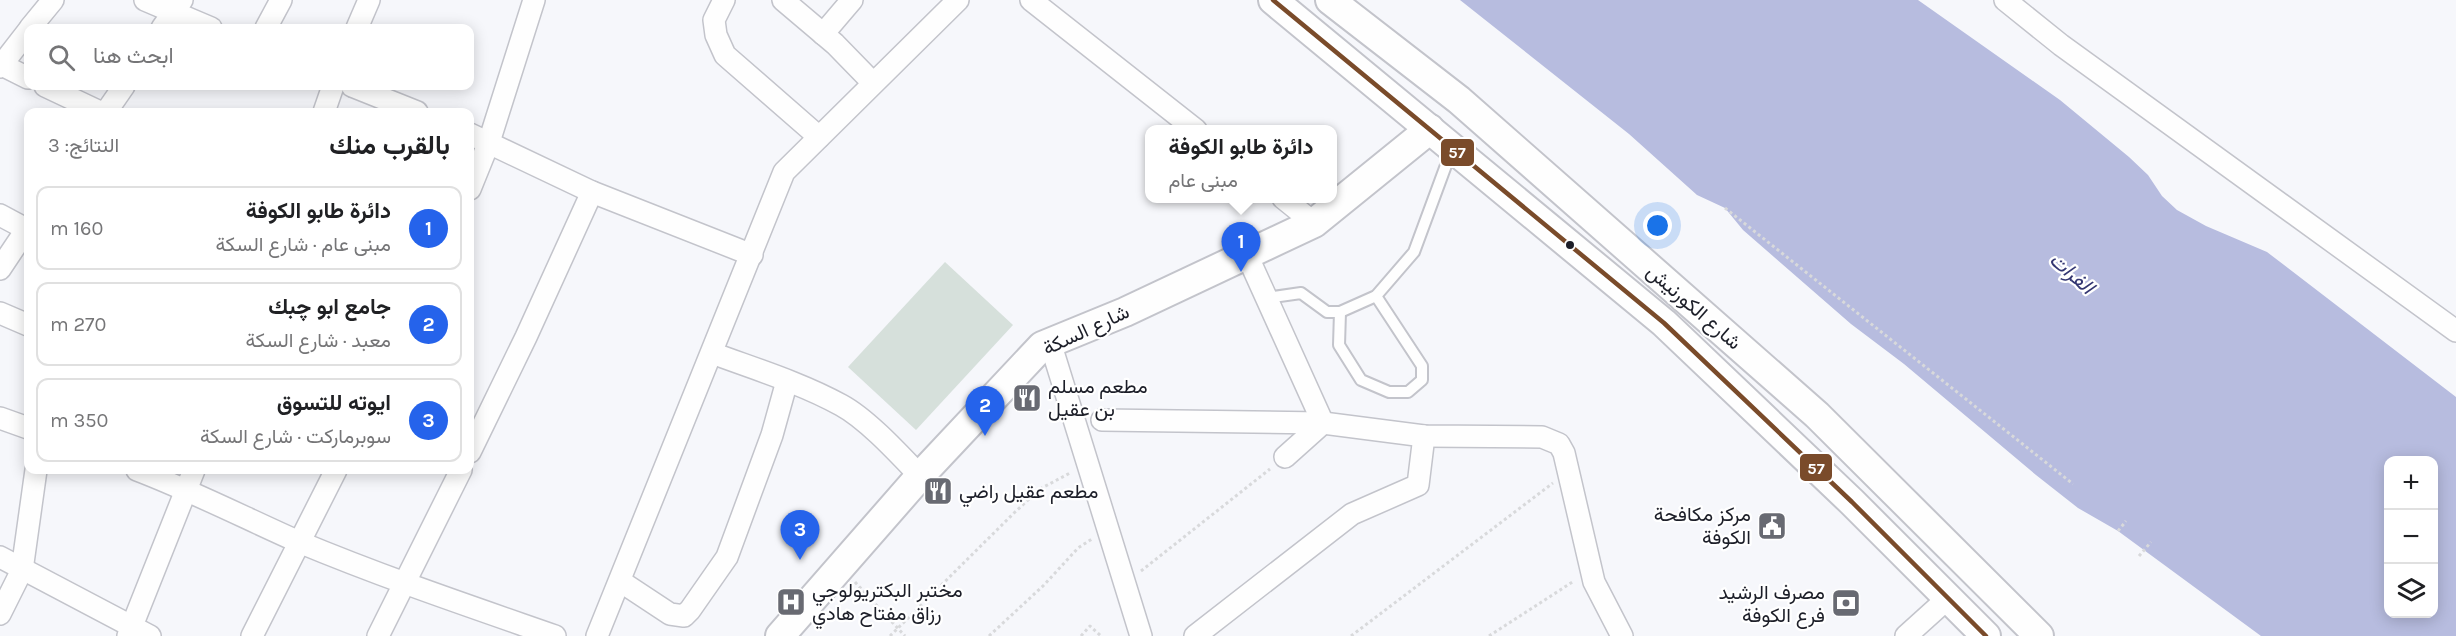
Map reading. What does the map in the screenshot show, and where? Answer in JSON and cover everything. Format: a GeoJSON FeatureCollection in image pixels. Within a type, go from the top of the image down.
{"type":"FeatureCollection","features":[{"type":"Feature","properties":{"kind":"street"},"geometry":{"type":"LineString","coordinates":[[34,24],[53,0]]}},
{"type":"Feature","properties":{"kind":"street"},"geometry":{"type":"LineString","coordinates":[[145,0],[200,24]]}},
{"type":"Feature","properties":{"kind":"street"},"geometry":{"type":"LineString","coordinates":[[268,24],[281,0]]}},
{"type":"Feature","properties":{"kind":"street"},"geometry":{"type":"LineString","coordinates":[[359,24],[369,0]]}},
{"type":"Feature","properties":{"kind":"street"},"geometry":{"type":"LineString","coordinates":[[474,166],[479,138],[534,0]]}},
{"type":"Feature","properties":{"kind":"street"},"geometry":{"type":"LineString","coordinates":[[724,0],[714,20],[716,35],[725,55],[819,137]]}},
{"type":"Feature","properties":{"kind":"street"},"geometry":{"type":"LineString","coordinates":[[783,0],[823,34],[873,83]]}},
{"type":"Feature","properties":{"kind":"street"},"geometry":{"type":"LineString","coordinates":[[823,34],[852,0]]}},
{"type":"Feature","properties":{"kind":"street"},"geometry":{"type":"LineString","coordinates":[[597,636],[784,172],[958,0]]}},
{"type":"Feature","properties":{"kind":"street"},"geometry":{"type":"LineString","coordinates":[[1031,0],[1191,125]]}},
{"type":"Feature","properties":{"kind":"street","name":"شارع الكورنيش"},"geometry":{"type":"LineString","coordinates":[[1273,0],[1664,323],[1852,502],[1986,636]]}},
{"type":"Feature","properties":{"kind":"street","name":"شارع الكورنيش"},"geometry":{"type":"LineString","coordinates":[[1330,0],[1459,100],[1817,416],[2039,636]]}},
{"type":"Feature","properties":{"kind":"street"},"geometry":{"type":"LineString","coordinates":[[2005,0],[2061,45],[2456,331]]}},
{"type":"Feature","properties":{"kind":"street"},"geometry":{"type":"LineString","coordinates":[[24,36],[1,65],[24,76]]}},
{"type":"Feature","properties":{"kind":"street"},"geometry":{"type":"LineString","coordinates":[[53,90],[92,108]]}},
{"type":"Feature","properties":{"kind":"street"},"geometry":{"type":"LineString","coordinates":[[109,108],[121,90]]}},
{"type":"Feature","properties":{"kind":"street"},"geometry":{"type":"LineString","coordinates":[[325,108],[332,90]]}},
{"type":"Feature","properties":{"kind":"street"},"geometry":{"type":"LineString","coordinates":[[362,90],[407,108]]}},
{"type":"Feature","properties":{"kind":"street","name":"شارع السكة"},"geometry":{"type":"LineString","coordinates":[[780,636],[920,476],[1042,346],[1125,312],[1314,223],[1430,129]]}},
{"type":"Feature","properties":{"kind":"street"},"geometry":{"type":"LineString","coordinates":[[479,138],[592,192],[752,255]]}},
{"type":"Feature","properties":{"kind":"street"},"geometry":{"type":"LineString","coordinates":[[1531,214],[1551,207],[1559,188]]}},
{"type":"Feature","properties":{"kind":"street"},"geometry":{"type":"LineString","coordinates":[[474,444],[526,338],[592,192]]}},
{"type":"Feature","properties":{"kind":"street"},"geometry":{"type":"LineString","coordinates":[[1289,203],[1314,223]]}},
{"type":"Feature","properties":{"kind":"street"},"geometry":{"type":"LineString","coordinates":[[1565,243],[1574,223],[1579,217],[1589,214]]}},
{"type":"Feature","properties":{"kind":"street"},"geometry":{"type":"LineString","coordinates":[[0,215],[24,227]]}},
{"type":"Feature","properties":{"kind":"street"},"geometry":{"type":"LineString","coordinates":[[0,269],[24,235]]}},
{"type":"Feature","properties":{"kind":"street"},"geometry":{"type":"LineString","coordinates":[[1246,255],[1323,423]]}},
{"type":"Feature","properties":{"kind":"street"},"geometry":{"type":"LineString","coordinates":[[0,313],[24,323]]}},
{"type":"Feature","properties":{"kind":"street"},"geometry":{"type":"LineString","coordinates":[[1050,342],[1141,636]]}},
{"type":"Feature","properties":{"kind":"street"},"geometry":{"type":"LineString","coordinates":[[712,353],[787,381],[842,405],[885,440],[920,476]]}},
{"type":"Feature","properties":{"kind":"street"},"geometry":{"type":"LineString","coordinates":[[620,581],[670,614],[684,616],[690,610],[728,557],[772,435],[787,381]]}},
{"type":"Feature","properties":{"kind":"street"},"geometry":{"type":"LineString","coordinates":[[0,418],[24,427]]}},
{"type":"Feature","properties":{"kind":"street"},"geometry":{"type":"LineString","coordinates":[[1102,420],[1323,423],[1424,436],[1542,437],[1559,444],[1569,471],[1594,582],[1622,636]]}},
{"type":"Feature","properties":{"kind":"street"},"geometry":{"type":"LineString","coordinates":[[1285,457],[1323,423]]}},
{"type":"Feature","properties":{"kind":"street"},"geometry":{"type":"LineString","coordinates":[[1195,636],[1352,514],[1418,485],[1424,436]]}},
{"type":"Feature","properties":{"kind":"street"},"geometry":{"type":"LineString","coordinates":[[0,614],[22,570],[35,474]]}},
{"type":"Feature","properties":{"kind":"street"},"geometry":{"type":"LineString","coordinates":[[161,474],[190,479],[298,541],[404,584],[555,636]]}},
{"type":"Feature","properties":{"kind":"street"},"geometry":{"type":"LineString","coordinates":[[252,636],[334,474]]}},
{"type":"Feature","properties":{"kind":"street"},"geometry":{"type":"LineString","coordinates":[[378,636],[459,474]]}},
{"type":"Feature","properties":{"kind":"street"},"geometry":{"type":"LineString","coordinates":[[0,557],[137,632],[190,479]]}},
{"type":"Feature","properties":{"kind":"street"},"geometry":{"type":"LineString","coordinates":[[1906,636],[1947,599]]}},
{"type":"Feature","properties":{"kind":"lane"},"geometry":{"type":"LineString","coordinates":[[1266,298],[1301,293],[1327,312],[1340,312],[1376,296],[1414,252],[1453,147]]}},
{"type":"Feature","properties":{"kind":"lane"},"geometry":{"type":"LineString","coordinates":[[1340,312],[1339,345],[1361,380],[1389,392],[1408,392],[1422,380],[1422,366],[1376,296]]}},
{"type":"Feature","properties":{"kind":"path"},"geometry":{"type":"LineString","coordinates":[[1725,208],[2073,484]]}},
{"type":"Feature","properties":{"kind":"path"},"geometry":{"type":"LineString","coordinates":[[1123,579],[1144,570],[1285,457]]}},
{"type":"Feature","properties":{"kind":"path"},"geometry":{"type":"LineString","coordinates":[[890,636],[1040,489],[1059,478],[1089,466]]}},
{"type":"Feature","properties":{"kind":"path"},"geometry":{"type":"LineString","coordinates":[[1351,636],[1569,471]]}},
{"type":"Feature","properties":{"kind":"path"},"geometry":{"type":"LineString","coordinates":[[2118,531],[2126,521]]}},
{"type":"Feature","properties":{"kind":"path"},"geometry":{"type":"LineString","coordinates":[[989,636],[1044,585],[1078,548],[1108,529]]}},
{"type":"Feature","properties":{"kind":"path"},"geometry":{"type":"LineString","coordinates":[[2139,556],[2151,542]]}},
{"type":"Feature","properties":{"kind":"path"},"geometry":{"type":"LineString","coordinates":[[840,565],[905,636]]}},
{"type":"Feature","properties":{"kind":"path"},"geometry":{"type":"LineString","coordinates":[[1489,636],[1591,571]]}},
{"type":"Feature","properties":{"kind":"path"},"geometry":{"type":"LineString","coordinates":[[1081,636],[1090,626],[1101,636]]}},
{"type":"Feature","properties":{"kind":"water","name":"الفرات"},"geometry":{"type":"Polygon","coordinates":[[[1460,0],[1918,0],[2060,100],[2129,157],[2148,175],[2162,196],[2177,210],[2206,226],[2267,252],[2456,397],[2456,636],[2261,636],[2118,531],[2078,508],[1904,364],[1851,324],[1743,230],[1725,208],[1697,195],[1629,134],[1460,0]]]}},
{"type":"Feature","properties":{"kind":"building"},"geometry":{"type":"Polygon","coordinates":[[[945,262],[1013,325],[916,430],[848,367],[945,262]]]}},
{"type":"Feature","properties":{"kind":"transit line","name":"57"},"geometry":{"type":"LineString","coordinates":[[1273,0],[1664,323],[1852,502],[1986,636]]}},
{"type":"Feature","properties":{"kind":"place","name":"دائرة طابو الكوفة"},"geometry":{"type":"Point","coordinates":[1241,272]}},
{"type":"Feature","properties":{"kind":"place","name":"مطعم مسلم بن عقيل"},"geometry":{"type":"Point","coordinates":[1027,398]}},
{"type":"Feature","properties":{"kind":"place","name":"جامع ابو چبك"},"geometry":{"type":"Point","coordinates":[985,436]}},
{"type":"Feature","properties":{"kind":"place","name":"مطعم عقيل راضي"},"geometry":{"type":"Point","coordinates":[938,491]}},
{"type":"Feature","properties":{"kind":"place","name":"مركز مكافحة الكوفة"},"geometry":{"type":"Point","coordinates":[1772,526]}},
{"type":"Feature","properties":{"kind":"place","name":"ايوته للتسوق"},"geometry":{"type":"Point","coordinates":[800,560]}},
{"type":"Feature","properties":{"kind":"place","name":"مختبر البكتريولوجي رزاق مفتاح هادي"},"geometry":{"type":"Point","coordinates":[791,602]}},
{"type":"Feature","properties":{"kind":"place","name":"مصرف الرشيد فرع الكوفة"},"geometry":{"type":"Point","coordinates":[1846,603]}}]}
